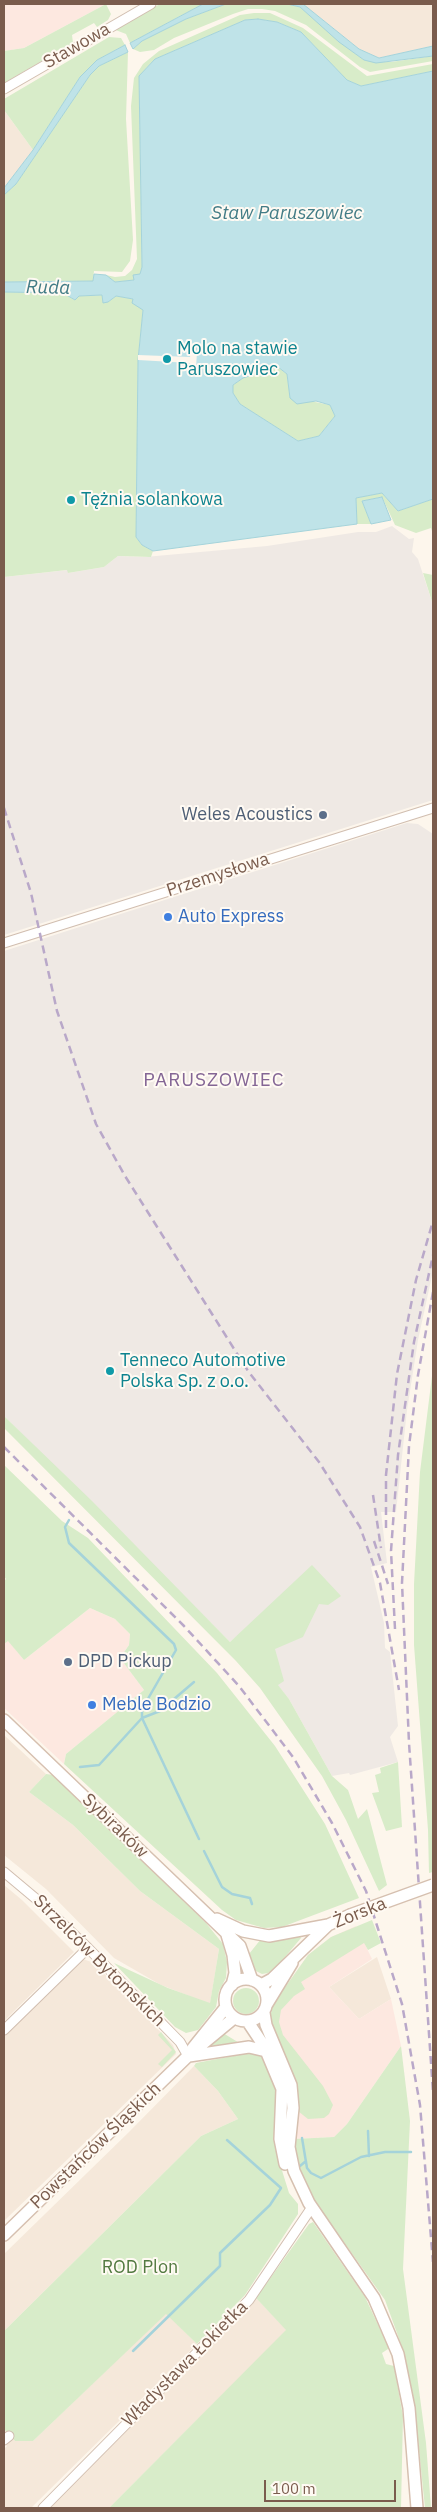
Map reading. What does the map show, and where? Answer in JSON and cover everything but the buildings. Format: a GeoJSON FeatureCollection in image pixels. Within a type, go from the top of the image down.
{"type":"FeatureCollection","features":[{"type":"Feature","properties":{"kind":"street","name":"Stawowa"},"geometry":{"type":"LineString","coordinates":[[4,88],[151,4]]}},
{"type":"Feature","properties":{"kind":"street","name":"Przemysłowa"},"geometry":{"type":"LineString","coordinates":[[4,943],[433,810]]}},
{"type":"Feature","properties":{"kind":"street","name":"Sybiraków"},"geometry":{"type":"LineString","coordinates":[[4,1720],[240,1946],[256,1982]]}},
{"type":"Feature","properties":{"kind":"street","name":"Strzelców Bytomskich"},"geometry":{"type":"LineString","coordinates":[[4,1873],[41,1903],[88,1948],[180,2042],[188,2056]]}},
{"type":"Feature","properties":{"kind":"street","name":"Żorska"},"geometry":{"type":"LineString","coordinates":[[256,1982],[272,1979],[328,1925],[433,1884]]}},
{"type":"Feature","properties":{"kind":"street"},"geometry":{"type":"LineString","coordinates":[[209,1916],[243,1931],[264,1935],[280,1935],[328,1925]]}},
{"type":"Feature","properties":{"kind":"street"},"geometry":{"type":"LineString","coordinates":[[226,1932],[233,1955],[235,1976],[232,1985],[226,1993],[226,2007],[234,2018],[248,2022],[258,2018],[266,2008]]}},
{"type":"Feature","properties":{"kind":"street"},"geometry":{"type":"LineString","coordinates":[[4,2030],[88,1948]]}},
{"type":"Feature","properties":{"kind":"street","name":"Żorska"},"geometry":{"type":"LineString","coordinates":[[266,2008],[296,1956]]}},
{"type":"Feature","properties":{"kind":"street"},"geometry":{"type":"LineString","coordinates":[[232,1985],[241,1980],[256,1982],[266,1993],[266,2025],[291,2085],[293,2108],[289,2144],[290,2156],[296,2177],[311,2205],[368,2287],[394,2342],[408,2399],[417,2508]]}},
{"type":"Feature","properties":{"kind":"street","name":"Powstańców Śląskich"},"geometry":{"type":"LineString","coordinates":[[188,2056],[226,2007]]}},
{"type":"Feature","properties":{"kind":"street","name":"Powstańców Śląskich"},"geometry":{"type":"LineString","coordinates":[[4,2235],[188,2056],[234,2018]]}},
{"type":"Feature","properties":{"kind":"street"},"geometry":{"type":"LineString","coordinates":[[248,2022],[266,2050],[282,2089],[280,2137],[284,2163],[297,2192],[311,2205]]}},
{"type":"Feature","properties":{"kind":"street"},"geometry":{"type":"LineString","coordinates":[[188,2056],[250,2047],[266,2050]]}},
{"type":"Feature","properties":{"kind":"street","name":"Władysława Łokietka"},"geometry":{"type":"LineString","coordinates":[[44,2508],[249,2300],[311,2205]]}},
{"type":"Feature","properties":{"kind":"shaded area"},"geometry":{"type":"Polygon","coordinates":[[[4,4],[106,4],[24,48],[4,51],[4,4]]]}},
{"type":"Feature","properties":{"kind":"shaded area"},"geometry":{"type":"Polygon","coordinates":[[[303,4],[433,4],[433,46],[379,58],[359,49],[303,4]]]}},
{"type":"Feature","properties":{"kind":"shaded area"},"geometry":{"type":"Polygon","coordinates":[[[4,110],[33,150],[4,188],[4,110]]]}},
{"type":"Feature","properties":{"kind":"shaded area"},"geometry":{"type":"Polygon","coordinates":[[[392,526],[409,539],[414,538],[412,552],[418,559],[433,605],[433,800],[4,935],[4,577],[68,570],[68,573],[104,567],[118,556],[145,557],[267,546],[358,532],[376,532],[392,526]]]}},
{"type":"Feature","properties":{"kind":"shaded area","name":"Tenneco Automotive Polska Sp. z o.o."},"geometry":{"type":"Polygon","coordinates":[[[407,823],[418,824],[433,834],[433,1271],[418,1340],[407,1410],[396,1512],[381,1512],[387,1563],[371,1567],[384,1623],[385,1648],[390,1652],[398,1726],[390,1737],[398,1762],[350,1775],[349,1773],[332,1776],[289,1699],[237,1636],[230,1642],[4,1416],[4,951],[407,823]]]}},
{"type":"Feature","properties":{"kind":"shaded area"},"geometry":{"type":"Polygon","coordinates":[[[90,1608],[115,1619],[130,1634],[129,1645],[120,1658],[144,1690],[66,1754],[64,1764],[4,1708],[4,1644],[8,1640],[24,1660],[90,1608]]]}},
{"type":"Feature","properties":{"kind":"shaded area"},"geometry":{"type":"Polygon","coordinates":[[[4,1735],[46,1774],[29,1792],[73,1825],[140,1891],[219,1949],[210,2004],[161,1985],[114,1958],[46,1889],[4,1855],[4,1735]]]}},
{"type":"Feature","properties":{"kind":"shaded area"},"geometry":{"type":"Polygon","coordinates":[[[4,1885],[22,1900],[74,1952],[4,2021],[4,1885]]]}},
{"type":"Feature","properties":{"kind":"shaded area"},"geometry":{"type":"Polygon","coordinates":[[[356,1926],[372,1959],[329,1987],[359,2019],[391,1999],[401,2046],[347,2124],[334,2137],[294,2139],[297,2088],[270,2016],[274,2003],[308,1955],[331,1937],[356,1926]]]}},
{"type":"Feature","properties":{"kind":"shaded area"},"geometry":{"type":"Polygon","coordinates":[[[377,1957],[391,1999],[359,2019],[329,1987],[377,1957]]]}},
{"type":"Feature","properties":{"kind":"shaded area"},"geometry":{"type":"Polygon","coordinates":[[[83,1959],[94,1963],[173,2045],[176,2054],[4,2221],[4,2036],[83,1959]]]}},
{"type":"Feature","properties":{"kind":"shaded area"},"geometry":{"type":"Polygon","coordinates":[[[194,2066],[218,2091],[238,2119],[201,2136],[4,2331],[4,2254],[194,2066]]]}},
{"type":"Feature","properties":{"kind":"shaded area"},"geometry":{"type":"Polygon","coordinates":[[[256,2298],[287,2330],[109,2508],[48,2508],[256,2298]]]}},
{"type":"Feature","properties":{"kind":"shaded area"},"geometry":{"type":"Polygon","coordinates":[[[166,2313],[197,2344],[31,2508],[4,2508],[4,2449],[7,2446],[4,2443],[4,2429],[15,2441],[33,2441],[166,2313]]]}},
{"type":"Feature","properties":{"kind":"green space"},"geometry":{"type":"Polygon","coordinates":[[[106,4],[111,14],[108,20],[97,27],[94,23],[72,35],[73,43],[4,83],[4,51],[24,48],[106,4]]]}},
{"type":"Feature","properties":{"kind":"green space"},"geometry":{"type":"Polygon","coordinates":[[[160,4],[203,4],[130,43],[126,34],[113,29],[160,4]]]}},
{"type":"Feature","properties":{"kind":"green space"},"geometry":{"type":"Polygon","coordinates":[[[226,4],[287,4],[300,7],[364,60],[391,62],[433,56],[433,61],[370,72],[360,67],[306,25],[275,11],[262,9],[248,9],[233,14],[174,38],[154,50],[140,52],[133,49],[142,41],[186,19],[226,4]]]}},
{"type":"Feature","properties":{"kind":"green space"},"geometry":{"type":"Polygon","coordinates":[[[270,13],[303,28],[367,76],[433,64],[433,71],[361,86],[347,80],[301,32],[277,22],[258,19],[245,20],[155,59],[139,76],[142,267],[140,274],[135,280],[115,282],[106,275],[115,277],[125,276],[132,270],[137,259],[131,106],[134,78],[143,64],[159,51],[240,15],[270,13]]]}},
{"type":"Feature","properties":{"kind":"green space"},"geometry":{"type":"Polygon","coordinates":[[[109,37],[121,38],[125,45],[97,60],[80,77],[33,150],[4,110],[4,99],[109,37]]]}},
{"type":"Feature","properties":{"kind":"green space"},"geometry":{"type":"Polygon","coordinates":[[[128,52],[126,119],[133,240],[130,261],[122,272],[94,271],[93,281],[4,282],[4,195],[16,184],[90,75],[99,66],[128,52]]]}},
{"type":"Feature","properties":{"kind":"green space"},"geometry":{"type":"Polygon","coordinates":[[[4,292],[63,293],[75,300],[79,296],[102,295],[103,302],[108,302],[116,296],[134,299],[143,310],[138,360],[136,537],[142,545],[153,551],[151,557],[118,556],[104,567],[68,573],[67,570],[4,577],[4,292]]]}},
{"type":"Feature","properties":{"kind":"green space"},"geometry":{"type":"Polygon","coordinates":[[[278,367],[287,374],[290,397],[330,405],[335,416],[319,436],[298,441],[240,404],[233,393],[233,385],[243,378],[278,367]]]}},
{"type":"Feature","properties":{"kind":"green space"},"geometry":{"type":"Polygon","coordinates":[[[382,493],[398,511],[433,499],[433,534],[431,528],[416,533],[395,525],[382,497],[362,501],[371,524],[357,524],[356,498],[382,493]]]}},
{"type":"Feature","properties":{"kind":"green space"},"geometry":{"type":"Polygon","coordinates":[[[423,573],[433,575],[433,605],[423,573]]]}},
{"type":"Feature","properties":{"kind":"green space"},"geometry":{"type":"Polygon","coordinates":[[[433,1368],[433,1872],[429,1873],[428,1830],[414,1645],[414,1584],[420,1472],[433,1368]]]}},
{"type":"Feature","properties":{"kind":"green space"},"geometry":{"type":"Polygon","coordinates":[[[4,1416],[92,1501],[230,1642],[312,1565],[341,1596],[328,1605],[319,1604],[303,1637],[275,1649],[284,1681],[278,1685],[289,1699],[332,1776],[348,1790],[358,1819],[367,1809],[387,1885],[379,1891],[346,1820],[322,1776],[260,1688],[236,1661],[4,1428],[4,1416]]]}},
{"type":"Feature","properties":{"kind":"green space"},"geometry":{"type":"Polygon","coordinates":[[[4,1465],[62,1521],[88,1538],[217,1673],[275,1746],[325,1824],[359,1898],[282,1927],[264,1928],[236,1920],[222,1910],[64,1764],[66,1754],[144,1690],[120,1658],[129,1645],[130,1634],[115,1619],[90,1608],[24,1660],[8,1641],[4,1644],[4,1581],[6,1579],[4,1576],[4,1465]]]}},
{"type":"Feature","properties":{"kind":"green space"},"geometry":{"type":"Polygon","coordinates":[[[398,1762],[402,1827],[386,1831],[372,1793],[379,1792],[375,1775],[381,1773],[380,1768],[398,1762]]]}},
{"type":"Feature","properties":{"kind":"green space"},"geometry":{"type":"Polygon","coordinates":[[[46,1774],[54,1775],[206,1923],[223,1944],[227,1962],[226,1978],[219,1991],[216,2007],[198,2030],[186,2033],[175,2027],[114,1963],[168,1988],[210,2003],[219,1949],[140,1891],[73,1825],[29,1792],[46,1774]]]}},
{"type":"Feature","properties":{"kind":"green space"},"geometry":{"type":"Polygon","coordinates":[[[372,1920],[381,1943],[368,1950],[364,1943],[301,1982],[305,1989],[294,1996],[281,2010],[279,2022],[283,2035],[323,2086],[333,2105],[329,2114],[324,2118],[308,2119],[298,2111],[297,2088],[292,2071],[273,2029],[270,2016],[274,2003],[308,1955],[331,1937],[372,1920]]]}},
{"type":"Feature","properties":{"kind":"green space"},"geometry":{"type":"Polygon","coordinates":[[[300,1935],[301,1938],[275,1969],[262,1974],[254,1970],[249,1954],[261,1939],[300,1935]]]}},
{"type":"Feature","properties":{"kind":"green space"},"geometry":{"type":"Polygon","coordinates":[[[246,1988],[255,1992],[259,2001],[255,2010],[246,2014],[237,2010],[233,2001],[237,1992],[246,1988]]]}},
{"type":"Feature","properties":{"kind":"green space"},"geometry":{"type":"Polygon","coordinates":[[[161,2032],[176,2052],[162,2067],[158,2064],[172,2050],[158,2035],[161,2032]]]}},
{"type":"Feature","properties":{"kind":"green space"},"geometry":{"type":"Polygon","coordinates":[[[223,2033],[241,2044],[208,2049],[223,2033]]]}},
{"type":"Feature","properties":{"kind":"green space"},"geometry":{"type":"Polygon","coordinates":[[[401,2046],[410,2121],[403,2269],[426,2443],[431,2508],[425,2508],[414,2401],[406,2361],[385,2300],[304,2186],[296,2169],[294,2139],[334,2137],[347,2124],[401,2046]]]}},
{"type":"Feature","properties":{"kind":"green space","name":"ROD Plon"},"geometry":{"type":"Polygon","coordinates":[[[249,2053],[261,2056],[276,2087],[275,2148],[289,2193],[298,2204],[298,2214],[245,2295],[197,2344],[166,2314],[33,2441],[15,2441],[4,2429],[4,2331],[201,2136],[238,2119],[218,2091],[194,2066],[196,2063],[249,2053]]]}},
{"type":"Feature","properties":{"kind":"green space"},"geometry":{"type":"Polygon","coordinates":[[[313,2222],[365,2297],[388,2346],[388,2349],[382,2353],[386,2364],[394,2366],[403,2416],[401,2508],[109,2508],[286,2330],[256,2298],[309,2224],[313,2222]]]}},
{"type":"Feature","properties":{"kind":"water"},"geometry":{"type":"Polygon","coordinates":[[[203,4],[226,4],[186,19],[142,41],[133,49],[130,43],[203,4]]]}},
{"type":"Feature","properties":{"kind":"water"},"geometry":{"type":"Polygon","coordinates":[[[287,4],[303,4],[359,49],[379,58],[433,46],[433,56],[376,63],[364,60],[339,42],[300,7],[287,4]]]}},
{"type":"Feature","properties":{"kind":"water","name":"Staw Paruszowiec"},"geometry":{"type":"Polygon","coordinates":[[[258,19],[277,22],[301,32],[347,80],[361,86],[433,71],[433,499],[398,511],[382,493],[356,498],[357,524],[153,551],[142,545],[136,537],[138,360],[143,310],[132,303],[133,299],[116,296],[103,303],[102,295],[79,296],[75,300],[63,293],[4,292],[4,282],[93,281],[94,274],[106,275],[115,282],[134,280],[133,275],[140,274],[142,267],[139,76],[155,59],[245,20],[258,19]],[[278,367],[243,378],[233,385],[233,393],[240,404],[298,441],[319,436],[335,416],[330,405],[316,401],[297,404],[290,398],[287,374],[278,367]]]}},
{"type":"Feature","properties":{"kind":"water"},"geometry":{"type":"Polygon","coordinates":[[[125,45],[128,52],[99,66],[90,75],[16,184],[4,195],[4,188],[33,150],[80,77],[97,60],[125,45]]]}},
{"type":"Feature","properties":{"kind":"water"},"geometry":{"type":"Polygon","coordinates":[[[382,497],[391,520],[371,524],[362,501],[382,497]]]}},
{"type":"Feature","properties":{"kind":"pier","name":"Molo na stawie Paruszowiec"},"geometry":{"type":"Polygon","coordinates":[[[191,352],[197,352],[196,368],[190,367],[190,363],[138,360],[138,355],[190,357],[191,352]]]}},
{"type":"Feature","properties":{"kind":"waterway"},"geometry":{"type":"LineString","coordinates":[[69,1520],[65,1527],[69,1543],[174,1644],[176,1650],[149,1697],[142,1711],[142,1718],[199,1839]]}},
{"type":"Feature","properties":{"kind":"waterway"},"geometry":{"type":"LineString","coordinates":[[80,1767],[99,1765],[142,1718],[160,1711],[194,1682]]}},
{"type":"Feature","properties":{"kind":"waterway"},"geometry":{"type":"LineString","coordinates":[[204,1851],[222,1887],[232,1894],[250,1898],[252,1904]]}},
{"type":"Feature","properties":{"kind":"waterway"},"geometry":{"type":"LineString","coordinates":[[368,2131],[369,2156]]}},
{"type":"Feature","properties":{"kind":"waterway"},"geometry":{"type":"LineString","coordinates":[[302,2138],[307,2168],[311,2173],[321,2178],[361,2157],[385,2152],[411,2152]]}},
{"type":"Feature","properties":{"kind":"waterway"},"geometry":{"type":"LineString","coordinates":[[133,2351],[220,2266],[220,2253],[270,2205],[281,2188],[227,2140]]}},
{"type":"Feature","properties":{"kind":"waterway"},"geometry":{"type":"LineString","coordinates":[[300,2166],[306,2161]]}},
{"type":"Feature","properties":{"kind":"railway"},"geometry":{"type":"LineString","coordinates":[[4,808],[31,893],[57,1011],[96,1124],[125,1176],[248,1371],[319,1462],[360,1527],[380,1583],[399,1690]]}},
{"type":"Feature","properties":{"kind":"railway"},"geometry":{"type":"LineString","coordinates":[[386,1528],[386,1475],[397,1374],[416,1280],[433,1221]]}},
{"type":"Feature","properties":{"kind":"railway"},"geometry":{"type":"LineString","coordinates":[[395,1629],[391,1551],[398,1455],[414,1342],[433,1255]]}},
{"type":"Feature","properties":{"kind":"railway"},"geometry":{"type":"LineString","coordinates":[[433,1292],[418,1375],[409,1446],[402,1583],[409,1743],[433,2092]]}},
{"type":"Feature","properties":{"kind":"railway"},"geometry":{"type":"LineString","coordinates":[[4,1447],[184,1626],[239,1686],[293,1757],[332,1823],[366,1891],[402,2004],[420,2105],[433,2262]]}},
{"type":"Feature","properties":{"kind":"railway"},"geometry":{"type":"LineString","coordinates":[[373,1495],[381,1548]]}},
{"type":"Feature","properties":{"kind":"railway"},"geometry":{"type":"LineString","coordinates":[[374,1541],[388,1584]]}},
{"type":"Feature","properties":{"kind":"place","name":"Molo na stawie Paruszowiec"},"geometry":{"type":"Point","coordinates":[167,359]}},
{"type":"Feature","properties":{"kind":"place","name":"Tężnia solankowa"},"geometry":{"type":"Point","coordinates":[71,500]}},
{"type":"Feature","properties":{"kind":"place","name":"Weles Acoustics"},"geometry":{"type":"Point","coordinates":[323,815]}},
{"type":"Feature","properties":{"kind":"place","name":"Auto Express"},"geometry":{"type":"Point","coordinates":[168,917]}},
{"type":"Feature","properties":{"kind":"place","name":"Tenneco Automotive Polska Sp. z o.o."},"geometry":{"type":"Point","coordinates":[110,1371]}},
{"type":"Feature","properties":{"kind":"place","name":"DPD Pickup"},"geometry":{"type":"Point","coordinates":[68,1662]}},
{"type":"Feature","properties":{"kind":"place","name":"Meble Bodzio"},"geometry":{"type":"Point","coordinates":[92,1705]}},
{"type":"Feature","properties":{"kind":"district","name":"PARUSZOWIEC"},"geometry":{"type":"Point","coordinates":[214,1081]}},
{"type":"Feature","properties":{"kind":"water label","name":"Ruda"},"geometry":{"type":"Point","coordinates":[48,288]}}]}
